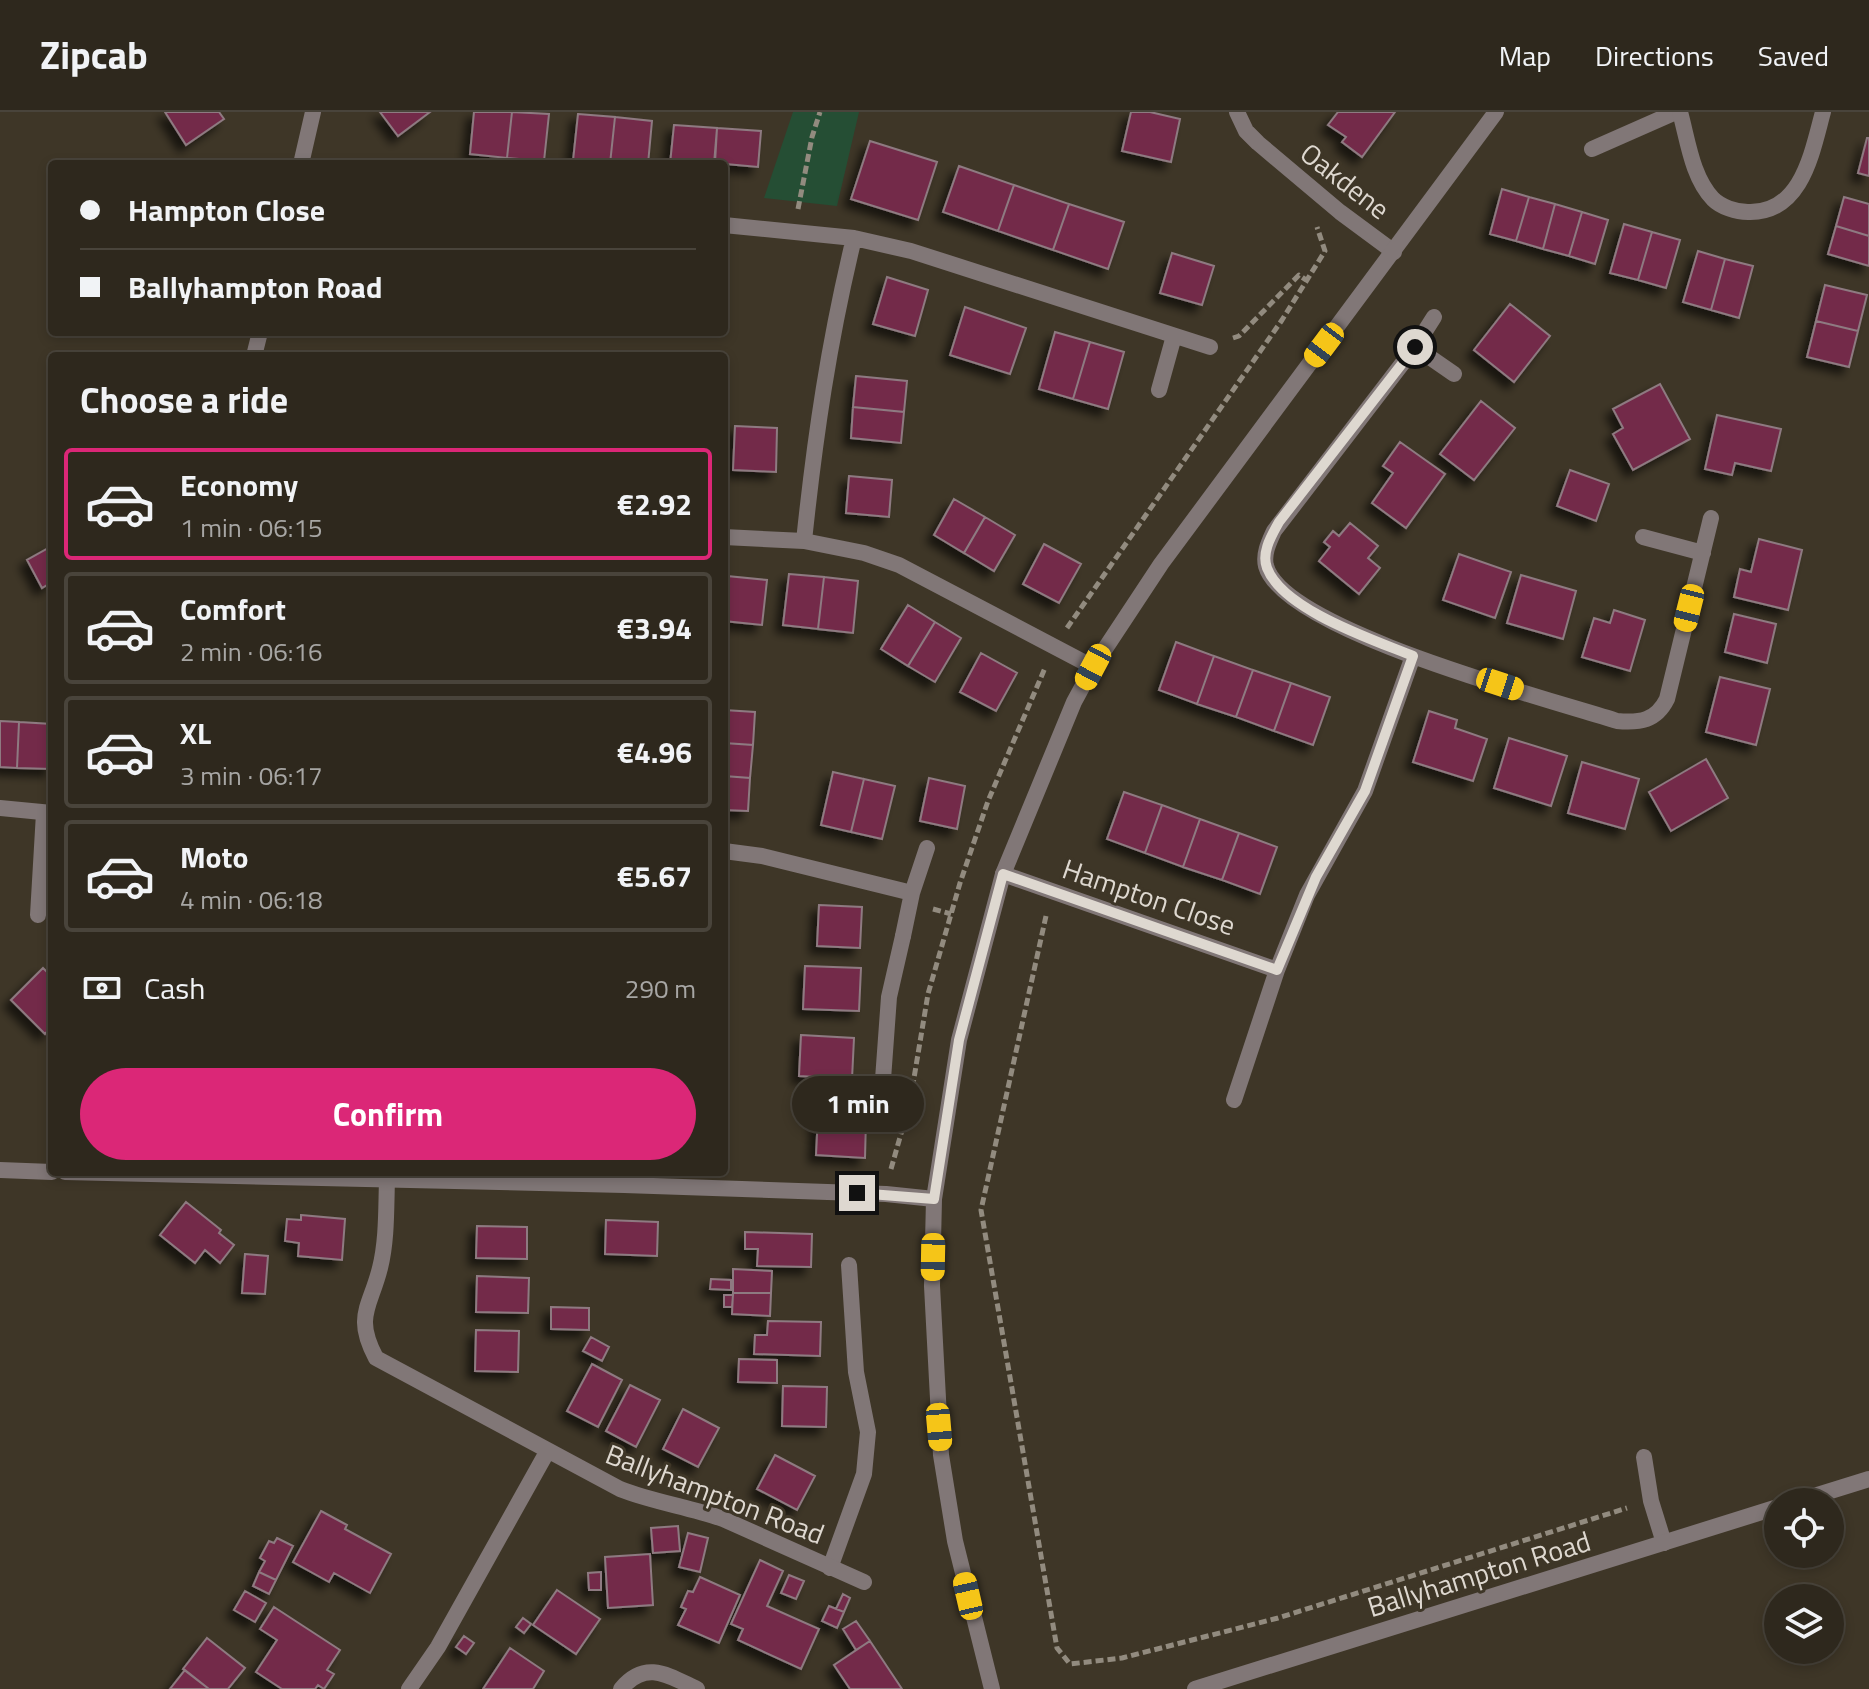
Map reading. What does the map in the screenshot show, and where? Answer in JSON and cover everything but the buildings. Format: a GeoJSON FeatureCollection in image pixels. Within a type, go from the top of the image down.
{"type":"FeatureCollection","features":[{"type":"Feature","properties":{"kind":"street"},"geometry":{"type":"LineString","coordinates":[[302,160],[313,112]]}},
{"type":"Feature","properties":{"kind":"street","name":"Oakdene"},"geometry":{"type":"LineString","coordinates":[[1237,112],[1246,131],[1258,143],[1340,212],[1394,252]]}},
{"type":"Feature","properties":{"kind":"street"},"geometry":{"type":"LineString","coordinates":[[992,1689],[955,1541],[941,1455],[932,1286],[934,1199],[959,1040],[1003,874],[1074,702],[1093,667],[1196,516],[1496,112]]}},
{"type":"Feature","properties":{"kind":"street"},"geometry":{"type":"LineString","coordinates":[[1592,149],[1678,112],[1697,174],[1714,201],[1733,210],[1751,213],[1777,206],[1794,193],[1810,159],[1823,112]]}},
{"type":"Feature","properties":{"kind":"street"},"geometry":{"type":"LineString","coordinates":[[728,225],[854,238],[911,251],[1210,347]]}},
{"type":"Feature","properties":{"kind":"street"},"geometry":{"type":"LineString","coordinates":[[804,541],[814,442],[832,330],[854,238]]}},
{"type":"Feature","properties":{"kind":"street"},"geometry":{"type":"LineString","coordinates":[[1434,317],[1415,347],[1279,522],[1269,542],[1265,555],[1267,569],[1287,592],[1307,607],[1348,630],[1413,656],[1617,721],[1650,719],[1667,699],[1711,518]]}},
{"type":"Feature","properties":{"kind":"street"},"geometry":{"type":"LineString","coordinates":[[1159,390],[1174,336]]}},
{"type":"Feature","properties":{"kind":"street"},"geometry":{"type":"LineString","coordinates":[[1415,347],[1454,374]]}},
{"type":"Feature","properties":{"kind":"street"},"geometry":{"type":"LineString","coordinates":[[728,537],[804,541],[864,553],[899,565],[1093,667]]}},
{"type":"Feature","properties":{"kind":"street"},"geometry":{"type":"LineString","coordinates":[[1643,537],[1703,553]]}},
{"type":"Feature","properties":{"kind":"street"},"geometry":{"type":"LineString","coordinates":[[1234,1100],[1277,970],[1316,877],[1365,791],[1413,656]]}},
{"type":"Feature","properties":{"kind":"street"},"geometry":{"type":"LineString","coordinates":[[0,808],[48,813],[38,915]]}},
{"type":"Feature","properties":{"kind":"street"},"geometry":{"type":"LineString","coordinates":[[882,1093],[889,997],[912,893],[927,848]]}},
{"type":"Feature","properties":{"kind":"street"},"geometry":{"type":"LineString","coordinates":[[728,852],[762,856],[912,893]]}},
{"type":"Feature","properties":{"kind":"street","name":"Hampton Close"},"geometry":{"type":"LineString","coordinates":[[1003,874],[1277,970]]}},
{"type":"Feature","properties":{"kind":"street"},"geometry":{"type":"LineString","coordinates":[[0,1170],[48,1172]]}},
{"type":"Feature","properties":{"kind":"street"},"geometry":{"type":"LineString","coordinates":[[329,1176],[387,1180],[624,1179],[934,1199]]}},
{"type":"Feature","properties":{"kind":"street","name":"Ballyhampton Road"},"geometry":{"type":"LineString","coordinates":[[387,1180],[380,1269],[368,1299],[364,1321],[366,1340],[376,1358],[620,1489],[651,1501],[723,1519],[864,1582]]}},
{"type":"Feature","properties":{"kind":"street"},"geometry":{"type":"LineString","coordinates":[[830,1568],[864,1474],[868,1432],[856,1372],[849,1265]]}},
{"type":"Feature","properties":{"kind":"street"},"geometry":{"type":"LineString","coordinates":[[409,1689],[438,1647],[547,1452]]}},
{"type":"Feature","properties":{"kind":"street"},"geometry":{"type":"LineString","coordinates":[[1644,1457],[1651,1501],[1664,1543]]}},
{"type":"Feature","properties":{"kind":"street"},"geometry":{"type":"LineString","coordinates":[[1840,1488],[1869,1479]]}},
{"type":"Feature","properties":{"kind":"street","name":"Ballyhampton Road"},"geometry":{"type":"LineString","coordinates":[[1195,1689],[1764,1511]]}},
{"type":"Feature","properties":{"kind":"street"},"geometry":{"type":"LineString","coordinates":[[621,1689],[634,1676],[647,1672],[663,1674],[697,1689]]}},
{"type":"Feature","properties":{"kind":"path"},"geometry":{"type":"LineString","coordinates":[[794,230],[812,137],[820,112]]}},
{"type":"Feature","properties":{"kind":"path"},"geometry":{"type":"LineString","coordinates":[[1210,347],[1239,336],[1299,275],[1306,280]]}},
{"type":"Feature","properties":{"kind":"path"},"geometry":{"type":"LineString","coordinates":[[1052,891],[981,1210],[1057,1648],[1070,1664],[1122,1658],[1278,1618],[1651,1501]]}},
{"type":"Feature","properties":{"kind":"green space"},"geometry":{"type":"Polygon","coordinates":[[[793,112],[859,112],[837,206],[764,198],[793,112]]]}},
{"type":"Feature","properties":{"kind":"route"},"geometry":{"type":"LineString","coordinates":[[857,1193],[934,1199],[959,1040],[1003,874],[1277,970],[1307,895],[1359,805],[1413,656],[1348,630],[1307,607],[1287,592],[1269,572],[1266,551],[1279,522],[1415,347]]}}]}
